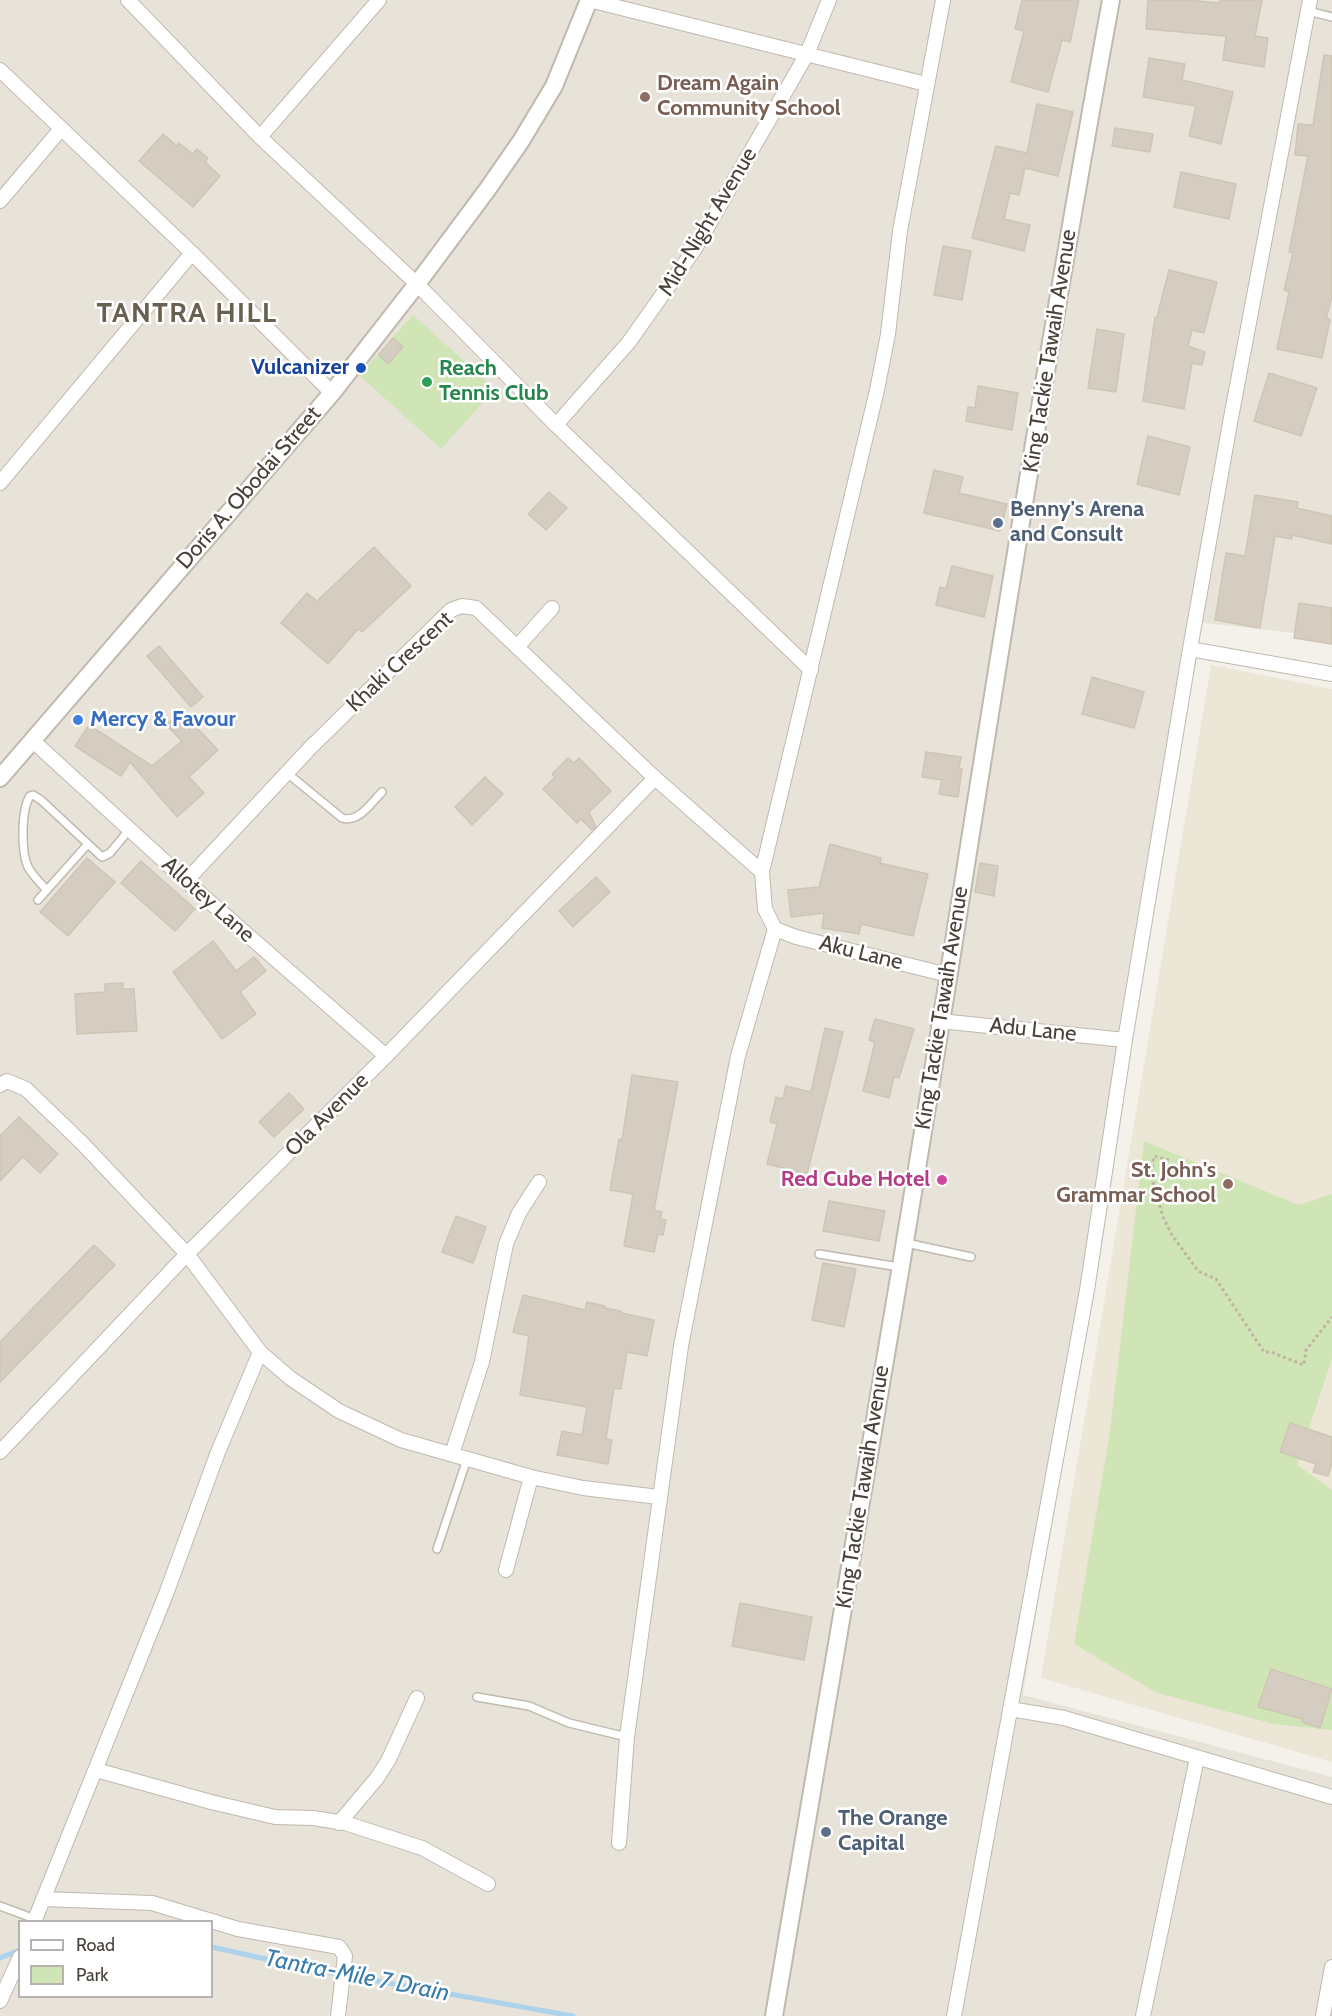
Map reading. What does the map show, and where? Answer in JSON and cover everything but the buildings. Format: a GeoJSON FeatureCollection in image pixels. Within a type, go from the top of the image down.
{"type":"FeatureCollection","features":[{"type":"Feature","properties":{"kind":"street"},"geometry":{"type":"LineString","coordinates":[[128,0],[260,137],[417,284],[556,425],[811,670]]}},
{"type":"Feature","properties":{"kind":"street"},"geometry":{"type":"LineString","coordinates":[[260,137],[379,0]]}},
{"type":"Feature","properties":{"kind":"street"},"geometry":{"type":"LineString","coordinates":[[589,0],[926,84]]}},
{"type":"Feature","properties":{"kind":"street","name":"Doris A. Obodai Street"},"geometry":{"type":"LineString","coordinates":[[0,778],[332,393],[417,284],[488,190],[521,141],[554,86],[589,0]]}},
{"type":"Feature","properties":{"kind":"street","name":"Mid-Night Avenue"},"geometry":{"type":"LineString","coordinates":[[556,425],[629,342],[699,240],[807,54],[830,0]]}},
{"type":"Feature","properties":{"kind":"street"},"geometry":{"type":"LineString","coordinates":[[619,1843],[627,1737],[681,1346],[738,1056],[775,929],[765,909],[762,872],[886,345],[900,231],[943,0]]}},
{"type":"Feature","properties":{"kind":"street","name":"King Tackie Tawaih Avenue"},"geometry":{"type":"LineString","coordinates":[[774,2016],[948,975],[1062,267],[1111,0]]}},
{"type":"Feature","properties":{"kind":"street"},"geometry":{"type":"LineString","coordinates":[[954,2016],[1088,1290],[1125,1040],[1190,649],[1309,6]]}},
{"type":"Feature","properties":{"kind":"street"},"geometry":{"type":"LineString","coordinates":[[0,70],[192,253],[332,393]]}},
{"type":"Feature","properties":{"kind":"street"},"geometry":{"type":"LineString","coordinates":[[0,201],[61,129]]}},
{"type":"Feature","properties":{"kind":"street"},"geometry":{"type":"LineString","coordinates":[[0,483],[192,253]]}},
{"type":"Feature","properties":{"kind":"street","name":"Khaki Crescent"},"geometry":{"type":"LineString","coordinates":[[186,881],[287,773],[451,610],[462,606],[476,608],[655,778],[762,872]]}},
{"type":"Feature","properties":{"kind":"street"},"geometry":{"type":"LineString","coordinates":[[517,647],[552,608]]}},
{"type":"Feature","properties":{"kind":"street"},"geometry":{"type":"LineString","coordinates":[[1190,649],[1332,674]]}},
{"type":"Feature","properties":{"kind":"street","name":"Allotey Lane"},"geometry":{"type":"LineString","coordinates":[[33,741],[186,881],[386,1056]]}},
{"type":"Feature","properties":{"kind":"street","name":"Ola Avenue"},"geometry":{"type":"LineString","coordinates":[[0,1452],[187,1254],[386,1056],[655,778]]}},
{"type":"Feature","properties":{"kind":"street","name":"Aku Lane"},"geometry":{"type":"LineString","coordinates":[[775,929],[796,937],[948,975]]}},
{"type":"Feature","properties":{"kind":"street","name":"Adu Lane"},"geometry":{"type":"LineString","coordinates":[[940,1021],[1125,1040]]}},
{"type":"Feature","properties":{"kind":"street"},"geometry":{"type":"LineString","coordinates":[[0,1085],[7,1081],[26,1089],[82,1143],[187,1254],[260,1352],[290,1378],[339,1411],[401,1440],[531,1477],[583,1488],[659,1497]]}},
{"type":"Feature","properties":{"kind":"street"},"geometry":{"type":"LineString","coordinates":[[452,1454],[482,1362],[506,1244],[519,1213],[539,1182]]}},
{"type":"Feature","properties":{"kind":"street"},"geometry":{"type":"LineString","coordinates":[[34,1920],[96,1770],[166,1594],[218,1452],[260,1352]]}},
{"type":"Feature","properties":{"kind":"street"},"geometry":{"type":"LineString","coordinates":[[506,1570],[531,1477]]}},
{"type":"Feature","properties":{"kind":"street"},"geometry":{"type":"LineString","coordinates":[[339,1822],[382,1770],[417,1698]]}},
{"type":"Feature","properties":{"kind":"street"},"geometry":{"type":"LineString","coordinates":[[1010,1709],[1064,1718],[1139,1738],[1197,1758],[1332,1797]]}},
{"type":"Feature","properties":{"kind":"street"},"geometry":{"type":"LineString","coordinates":[[1143,2016],[1197,1758]]}},
{"type":"Feature","properties":{"kind":"street"},"geometry":{"type":"LineString","coordinates":[[96,1770],[275,1817],[313,1818],[339,1822],[422,1848],[488,1884]]}},
{"type":"Feature","properties":{"kind":"street"},"geometry":{"type":"LineString","coordinates":[[43,1899],[152,1903],[208,1920]]}},
{"type":"Feature","properties":{"kind":"street"},"geometry":{"type":"LineString","coordinates":[[213,1921],[238,1929],[339,1947],[345,1956],[338,2016]]}},
{"type":"Feature","properties":{"kind":"street"},"geometry":{"type":"LineString","coordinates":[[0,2001],[18,1961]]}},
{"type":"Feature","properties":{"kind":"street"},"geometry":{"type":"LineString","coordinates":[[1323,2016],[1332,1967]]}},
{"type":"Feature","properties":{"kind":"lane"},"geometry":{"type":"LineString","coordinates":[[1309,6],[1332,17]]}},
{"type":"Feature","properties":{"kind":"lane"},"geometry":{"type":"LineString","coordinates":[[287,773],[342,818],[348,820],[357,817],[382,792]]}},
{"type":"Feature","properties":{"kind":"lane"},"geometry":{"type":"LineString","coordinates":[[47,890],[28,867],[24,853],[24,815],[26,801],[30,796],[33,795],[41,800],[102,857],[110,852],[129,830]]}},
{"type":"Feature","properties":{"kind":"lane"},"geometry":{"type":"LineString","coordinates":[[38,900],[87,845]]}},
{"type":"Feature","properties":{"kind":"lane"},"geometry":{"type":"LineString","coordinates":[[903,1242],[971,1257]]}},
{"type":"Feature","properties":{"kind":"lane"},"geometry":{"type":"LineString","coordinates":[[819,1254],[899,1267]]}},
{"type":"Feature","properties":{"kind":"lane"},"geometry":{"type":"LineString","coordinates":[[437,1549],[467,1459]]}},
{"type":"Feature","properties":{"kind":"lane"},"geometry":{"type":"LineString","coordinates":[[477,1697],[529,1706],[569,1723],[627,1737]]}},
{"type":"Feature","properties":{"kind":"lane"},"geometry":{"type":"LineString","coordinates":[[0,1906],[34,1920]]}},
{"type":"Feature","properties":{"kind":"path"},"geometry":{"type":"LineString","coordinates":[[1169,1160],[1154,1156],[1151,1175],[1163,1217],[1172,1235],[1198,1271],[1216,1279],[1264,1352],[1271,1352],[1304,1365],[1306,1350],[1332,1317]]}},
{"type":"Feature","properties":{"kind":"shaded area"},"geometry":{"type":"Polygon","coordinates":[[[0,0],[1332,0],[1332,637],[1195,622],[1023,1695],[1332,1777],[1332,2016],[0,2016],[0,0]]]}},
{"type":"Feature","properties":{"kind":"shaded area","name":"St. John's Grammar School"},"geometry":{"type":"Polygon","coordinates":[[[1211,665],[1332,689],[1332,1762],[1041,1678],[1211,665]]]}},
{"type":"Feature","properties":{"kind":"green space","name":"Reach Tennis Club"},"geometry":{"type":"Polygon","coordinates":[[[413,315],[495,389],[441,449],[359,375],[413,315]]]}},
{"type":"Feature","properties":{"kind":"green space"},"geometry":{"type":"Polygon","coordinates":[[[1144,1141],[1299,1205],[1332,1194],[1332,1359],[1297,1465],[1332,1490],[1332,1730],[1274,1724],[1157,1693],[1074,1644],[1110,1431],[1144,1141]]]}},
{"type":"Feature","properties":{"kind":"waterway","name":"Tantra-Mile 7 Drain"},"geometry":{"type":"LineString","coordinates":[[213,1947],[315,1970],[573,2016]]}},
{"type":"Feature","properties":{"kind":"waterway","name":"Tantra-Mile 7 Drain"},"geometry":{"type":"LineString","coordinates":[[0,1958],[18,1951]]}},
{"type":"Feature","properties":{"kind":"place","name":"Dream Again Community School"},"geometry":{"type":"Point","coordinates":[645,97]}},
{"type":"Feature","properties":{"kind":"place","name":"Vulcanizer"},"geometry":{"type":"Point","coordinates":[361,368]}},
{"type":"Feature","properties":{"kind":"place","name":"Reach Tennis Club"},"geometry":{"type":"Point","coordinates":[427,382]}},
{"type":"Feature","properties":{"kind":"place","name":"Benny's Arena and Consult"},"geometry":{"type":"Point","coordinates":[998,523]}},
{"type":"Feature","properties":{"kind":"place","name":"Mercy & Favour"},"geometry":{"type":"Point","coordinates":[78,720]}},
{"type":"Feature","properties":{"kind":"place","name":"Red Cube Hotel"},"geometry":{"type":"Point","coordinates":[942,1180]}},
{"type":"Feature","properties":{"kind":"place","name":"St. John's Grammar School"},"geometry":{"type":"Point","coordinates":[1228,1184]}},
{"type":"Feature","properties":{"kind":"place","name":"The Orange Capital"},"geometry":{"type":"Point","coordinates":[826,1832]}},
{"type":"Feature","properties":{"kind":"district","name":"TANTRA HILL"},"geometry":{"type":"Point","coordinates":[187,314]}}]}
